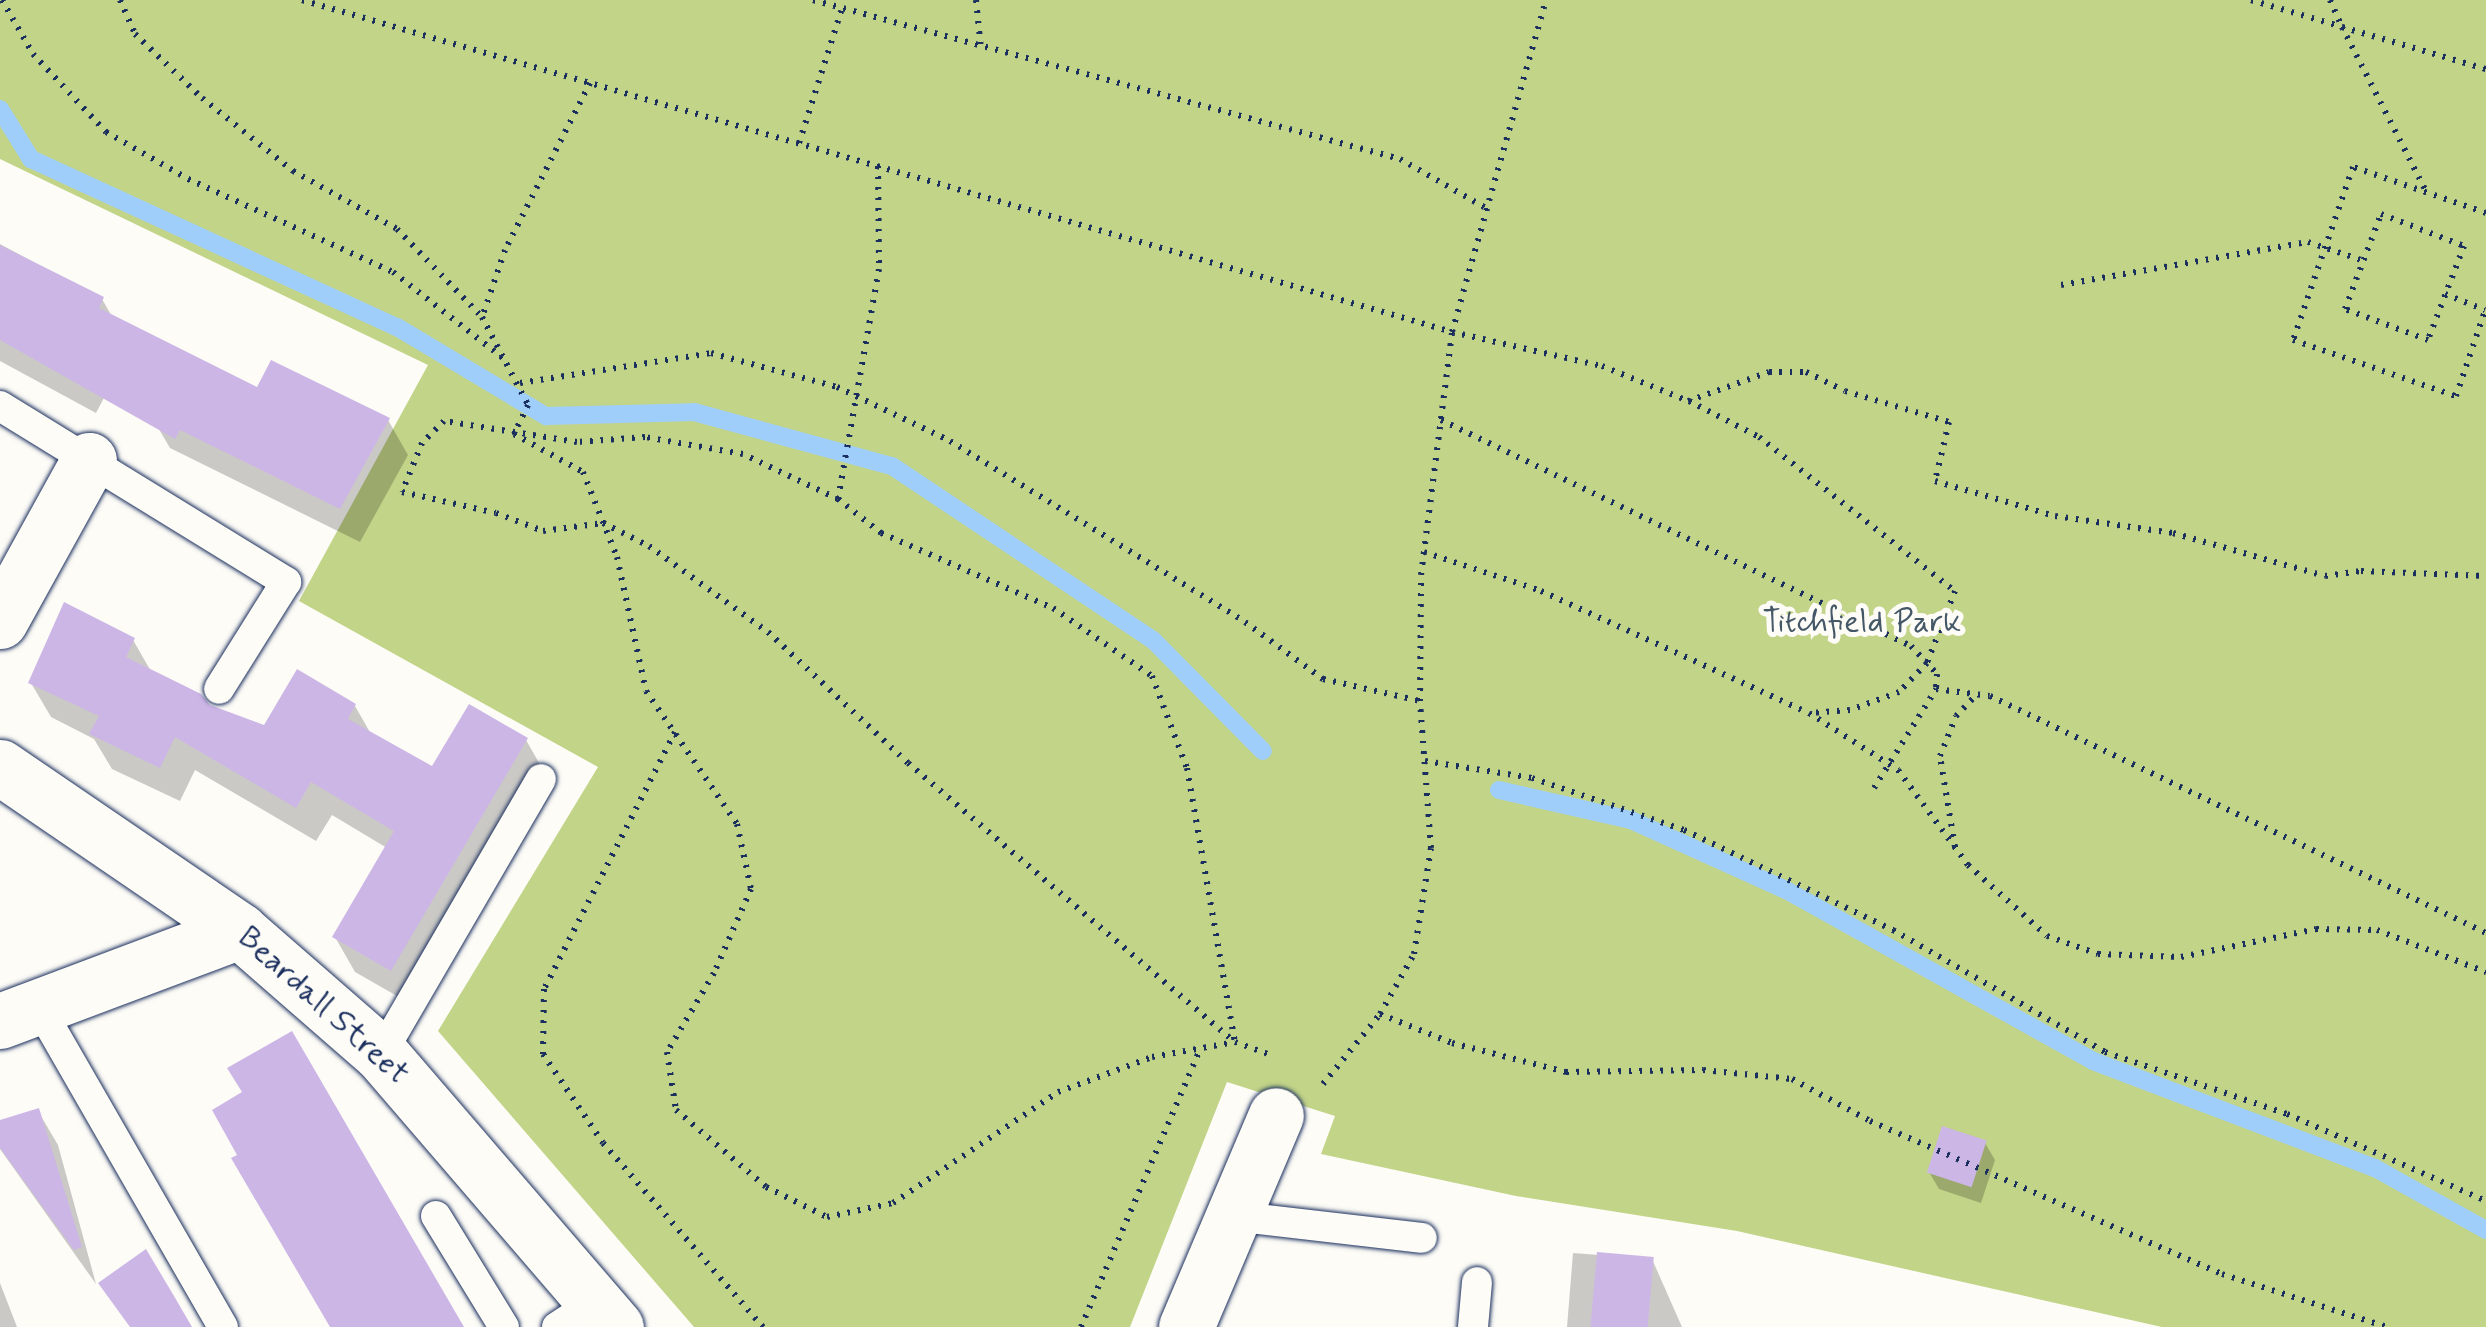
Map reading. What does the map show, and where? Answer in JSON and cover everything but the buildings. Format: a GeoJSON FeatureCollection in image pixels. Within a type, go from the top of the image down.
{"type":"FeatureCollection","features":[{"type":"Feature","properties":{"kind":"street"},"geometry":{"type":"LineString","coordinates":[[0,621],[89,460]]}},
{"type":"Feature","properties":{"kind":"street","name":"Beardall Street"},"geometry":{"type":"LineString","coordinates":[[0,767],[240,930],[381,1054],[589,1319]]}},
{"type":"Feature","properties":{"kind":"street"},"geometry":{"type":"LineString","coordinates":[[19,1014],[240,930]]}},
{"type":"Feature","properties":{"kind":"street"},"geometry":{"type":"LineString","coordinates":[[1186,1327],[1276,1115]]}},
{"type":"Feature","properties":{"kind":"lane"},"geometry":{"type":"LineString","coordinates":[[0,406],[286,582],[219,689]]}},
{"type":"Feature","properties":{"kind":"lane"},"geometry":{"type":"LineString","coordinates":[[381,1054],[541,779]]}},
{"type":"Feature","properties":{"kind":"lane"},"geometry":{"type":"LineString","coordinates":[[19,1014],[223,1327]]}},
{"type":"Feature","properties":{"kind":"lane"},"geometry":{"type":"LineString","coordinates":[[436,1216],[504,1327]]}},
{"type":"Feature","properties":{"kind":"lane"},"geometry":{"type":"LineString","coordinates":[[1233,1216],[1422,1238]]}},
{"type":"Feature","properties":{"kind":"lane"},"geometry":{"type":"LineString","coordinates":[[1472,1327],[1476,1282]]}},
{"type":"Feature","properties":{"kind":"path"},"geometry":{"type":"LineString","coordinates":[[2,0],[33,54],[106,132],[188,179],[393,272],[511,364]]}},
{"type":"Feature","properties":{"kind":"path"},"geometry":{"type":"LineString","coordinates":[[120,0],[135,34],[202,98],[293,171],[397,229],[482,317],[511,364],[528,405],[514,434]]}},
{"type":"Feature","properties":{"kind":"path"},"geometry":{"type":"LineString","coordinates":[[302,0],[1452,332],[1602,366],[1688,401],[1759,438],[1955,591],[1927,663],[1899,692],[1850,710],[1809,713]]}},
{"type":"Feature","properties":{"kind":"path"},"geometry":{"type":"LineString","coordinates":[[813,0],[840,11],[1400,158],[1486,208]]}},
{"type":"Feature","properties":{"kind":"path"},"geometry":{"type":"LineString","coordinates":[[976,0],[982,49]]}},
{"type":"Feature","properties":{"kind":"path"},"geometry":{"type":"LineString","coordinates":[[1276,1115],[1310,1108],[1328,1076],[1380,1014],[1414,954],[1431,848],[1420,701],[1424,552],[1452,332],[1546,0]]}},
{"type":"Feature","properties":{"kind":"path"},"geometry":{"type":"LineString","coordinates":[[2252,0],[2486,69]]}},
{"type":"Feature","properties":{"kind":"path"},"geometry":{"type":"LineString","coordinates":[[2330,0],[2427,192]]}},
{"type":"Feature","properties":{"kind":"path"},"geometry":{"type":"LineString","coordinates":[[798,143],[840,11]]}},
{"type":"Feature","properties":{"kind":"path"},"geometry":{"type":"LineString","coordinates":[[482,317],[504,250],[590,83]]}},
{"type":"Feature","properties":{"kind":"path"},"geometry":{"type":"LineString","coordinates":[[838,499],[842,453],[859,398],[879,270],[878,166]]}},
{"type":"Feature","properties":{"kind":"path"},"geometry":{"type":"LineString","coordinates":[[2445,294],[2486,309],[2456,396],[2294,340],[2354,168],[2486,213]]}},
{"type":"Feature","properties":{"kind":"path"},"geometry":{"type":"LineString","coordinates":[[2382,214],[2464,246],[2428,340],[2345,310],[2364,261],[2382,214]]}},
{"type":"Feature","properties":{"kind":"path"},"geometry":{"type":"LineString","coordinates":[[2062,284],[2308,242],[2364,261]]}},
{"type":"Feature","properties":{"kind":"path"},"geometry":{"type":"LineString","coordinates":[[520,382],[712,353],[859,398],[950,441],[1245,622],[1324,679],[1420,701]]}},
{"type":"Feature","properties":{"kind":"path"},"geometry":{"type":"LineString","coordinates":[[1688,401],[1769,372],[1806,372],[1845,391],[1949,422],[1934,481],[2055,516],[2173,533],[2325,576],[2361,571],[2486,576]]}},
{"type":"Feature","properties":{"kind":"path"},"geometry":{"type":"LineString","coordinates":[[1235,1042],[1187,768],[1152,676],[1053,608],[881,532],[838,499],[743,454],[645,437],[578,442],[444,420],[422,443],[402,492],[496,513],[544,531],[604,523],[649,546],[768,632],[908,763],[1235,1042],[1291,1063]]}},
{"type":"Feature","properties":{"kind":"path"},"geometry":{"type":"LineString","coordinates":[[1441,420],[1911,646],[1937,674],[1936,689],[1874,788]]}},
{"type":"Feature","properties":{"kind":"path"},"geometry":{"type":"LineString","coordinates":[[514,434],[583,472],[618,557],[646,691],[737,824],[751,889],[714,973],[667,1052],[676,1110],[766,1187],[827,1217],[893,1202],[1058,1092],[1152,1057],[1235,1042]]}},
{"type":"Feature","properties":{"kind":"path"},"geometry":{"type":"LineString","coordinates":[[1424,552],[1541,591],[1809,713],[1889,764],[1956,848],[2047,936],[2098,954],[2181,957],[2316,929],[2377,930],[2486,972]]}},
{"type":"Feature","properties":{"kind":"path"},"geometry":{"type":"LineString","coordinates":[[1936,689],[1977,694],[2486,933]]}},
{"type":"Feature","properties":{"kind":"path"},"geometry":{"type":"LineString","coordinates":[[1956,848],[1940,756],[1956,716],[1977,694]]}},
{"type":"Feature","properties":{"kind":"path"},"geometry":{"type":"LineString","coordinates":[[676,732],[544,989],[543,1054],[602,1143],[762,1327]]}},
{"type":"Feature","properties":{"kind":"path"},"geometry":{"type":"LineString","coordinates":[[1425,761],[1532,778],[1684,830],[1893,930],[2104,1052],[2287,1114],[2486,1202]]}},
{"type":"Feature","properties":{"kind":"path"},"geometry":{"type":"LineString","coordinates":[[1380,1014],[1452,1043],[1566,1072],[1703,1070],[1792,1079],[1870,1121],[2222,1274],[2387,1327]]}},
{"type":"Feature","properties":{"kind":"path"},"geometry":{"type":"LineString","coordinates":[[1080,1327],[1200,1049]]}},
{"type":"Feature","properties":{"kind":"path"},"geometry":{"type":"LineString","coordinates":[[1310,1070],[1328,1076]]}},
{"type":"Feature","properties":{"kind":"green space","name":"Titchfield Park"},"geometry":{"type":"Polygon","coordinates":[[[0,0],[2486,0],[2486,1327],[2162,1327],[1737,1231],[1516,1196],[1321,1154],[1335,1116],[1227,1082],[1130,1327],[694,1327],[438,1031],[598,767],[299,601],[428,365],[0,159],[0,0]]]}},
{"type":"Feature","properties":{"kind":"waterway"},"geometry":{"type":"LineString","coordinates":[[0,109],[31,159],[397,327],[546,416],[694,412],[892,466],[1153,640],[1263,751]]}},
{"type":"Feature","properties":{"kind":"waterway"},"geometry":{"type":"LineString","coordinates":[[1499,790],[1631,820],[1786,890],[2093,1061],[2375,1168],[2486,1230]]}}]}
